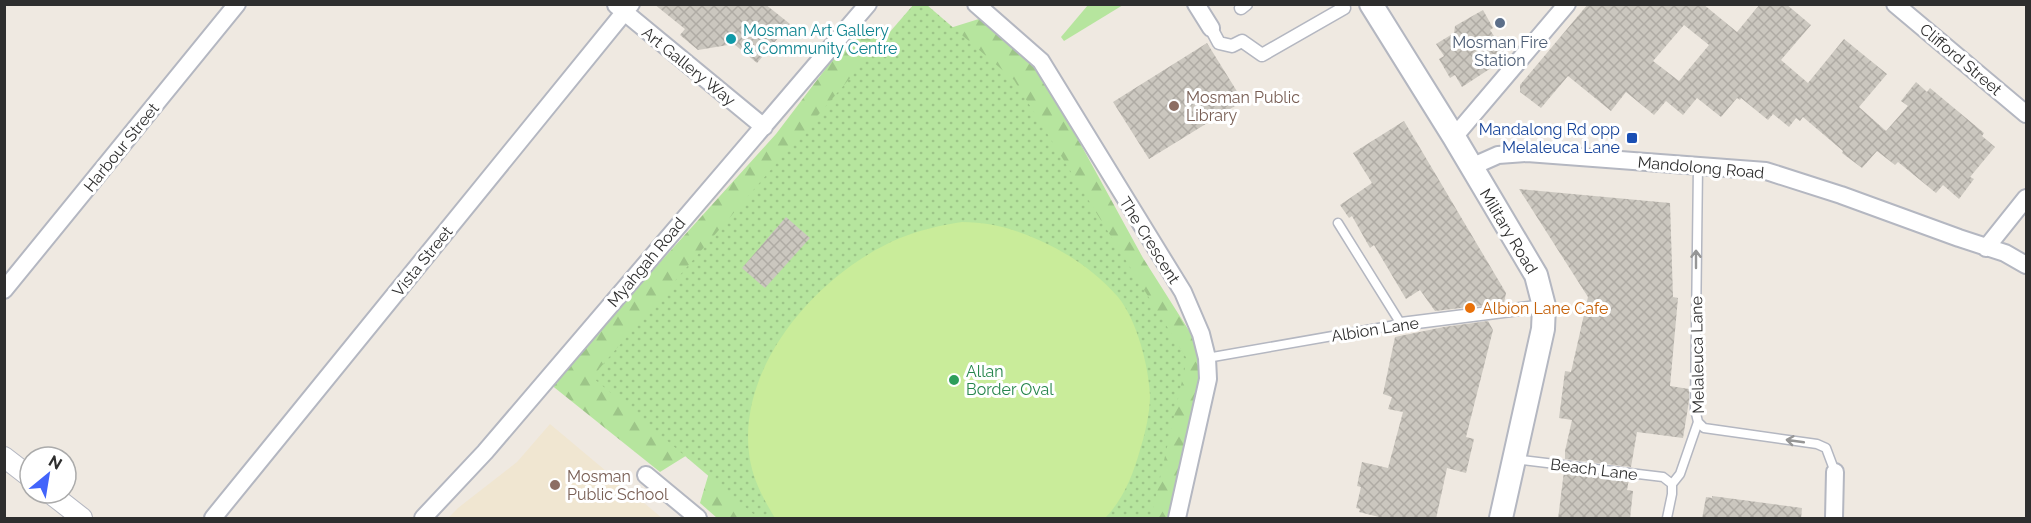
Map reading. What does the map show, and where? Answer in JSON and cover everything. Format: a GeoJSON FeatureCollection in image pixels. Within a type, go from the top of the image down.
{"type":"FeatureCollection","features":[{"type":"Feature","properties":{"kind":"main road","name":"Military Road"},"geometry":{"type":"LineString","coordinates":[[1371,4],[1536,275],[1544,306],[1543,329],[1501,519]]}},
{"type":"Feature","properties":{"kind":"street","name":"Harbour Street"},"geometry":{"type":"LineString","coordinates":[[4,290],[237,4]]}},
{"type":"Feature","properties":{"kind":"street","name":"Myahgah Road"},"geometry":{"type":"LineString","coordinates":[[423,519],[492,443],[868,4]]}},
{"type":"Feature","properties":{"kind":"street","name":"The Crescent"},"geometry":{"type":"LineString","coordinates":[[976,4],[1041,61],[1183,292],[1201,334],[1207,358],[1208,379],[1177,519]]}},
{"type":"Feature","properties":{"kind":"street"},"geometry":{"type":"LineString","coordinates":[[1196,4],[1220,43],[1232,46],[1242,41],[1262,55],[1344,8]]}},
{"type":"Feature","properties":{"kind":"street"},"geometry":{"type":"LineString","coordinates":[[1454,137],[1567,4]]}},
{"type":"Feature","properties":{"kind":"street","name":"Clifford Street"},"geometry":{"type":"LineString","coordinates":[[1895,4],[2026,114]]}},
{"type":"Feature","properties":{"kind":"street","name":"Art Gallery Way"},"geometry":{"type":"LineString","coordinates":[[623,7],[764,127]]}},
{"type":"Feature","properties":{"kind":"street","name":"Vista Street"},"geometry":{"type":"LineString","coordinates":[[213,519],[623,7]]}},
{"type":"Feature","properties":{"kind":"street","name":"Mandolong Road"},"geometry":{"type":"LineString","coordinates":[[1471,167],[1498,154],[1527,153],[1756,170],[1787,177],[1986,248],[2006,253],[2026,265]]}},
{"type":"Feature","properties":{"kind":"street"},"geometry":{"type":"LineString","coordinates":[[1986,248],[2026,198]]}},
{"type":"Feature","properties":{"kind":"street","name":"Albion Lane"},"geometry":{"type":"LineString","coordinates":[[1401,324],[1544,306]]}},
{"type":"Feature","properties":{"kind":"street"},"geometry":{"type":"LineString","coordinates":[[4,457],[18,468]]}},
{"type":"Feature","properties":{"kind":"street"},"geometry":{"type":"LineString","coordinates":[[1833,519],[1835,472]]}},
{"type":"Feature","properties":{"kind":"street"},"geometry":{"type":"LineString","coordinates":[[646,475],[698,519]]}},
{"type":"Feature","properties":{"kind":"street"},"geometry":{"type":"LineString","coordinates":[[65,505],[82,519]]}},
{"type":"Feature","properties":{"kind":"lane","name":"Melaleuca Lane"},"geometry":{"type":"LineString","coordinates":[[1698,166],[1695,409],[1698,422],[1704,428],[1817,444],[1826,448],[1835,472]]}},
{"type":"Feature","properties":{"kind":"lane"},"geometry":{"type":"LineString","coordinates":[[1338,223],[1401,324]]}},
{"type":"Feature","properties":{"kind":"lane","name":"Albion Lane"},"geometry":{"type":"LineString","coordinates":[[1207,358],[1401,324]]}},
{"type":"Feature","properties":{"kind":"lane"},"geometry":{"type":"LineString","coordinates":[[1667,519],[1672,484],[1680,474],[1698,422]]}},
{"type":"Feature","properties":{"kind":"lane","name":"Beach Lane"},"geometry":{"type":"LineString","coordinates":[[1514,459],[1663,477],[1672,484]]}},
{"type":"Feature","properties":{"kind":"shaded area","name":"Mosman Public School"},"geometry":{"type":"Polygon","coordinates":[[[550,424],[662,518],[448,518],[517,462],[550,424]]]}},
{"type":"Feature","properties":{"kind":"green space"},"geometry":{"type":"Polygon","coordinates":[[[914,4],[927,5],[1014,80],[1187,359],[1151,518],[758,518],[592,377],[914,4]]]}},
{"type":"Feature","properties":{"kind":"green space"},"geometry":{"type":"Polygon","coordinates":[[[1088,5],[1123,5],[1064,41],[1061,37],[1088,5]]]}},
{"type":"Feature","properties":{"kind":"green space"},"geometry":{"type":"Polygon","coordinates":[[[982,18],[1030,61],[1051,90],[1143,258],[1214,370],[1180,518],[1127,518],[950,28],[982,18]]]}},
{"type":"Feature","properties":{"kind":"green space"},"geometry":{"type":"Polygon","coordinates":[[[855,30],[886,35],[902,61],[713,439],[660,472],[550,384],[776,134],[855,30]]]}},
{"type":"Feature","properties":{"kind":"green space","name":"Allan Border Oval"},"geometry":{"type":"Polygon","coordinates":[[[962,222],[1002,227],[1052,246],[1092,272],[1110,288],[1125,307],[1136,331],[1144,358],[1150,403],[1131,478],[1117,503],[1105,518],[775,518],[760,490],[750,460],[749,425],[755,391],[769,358],[789,327],[813,299],[840,274],[870,253],[900,238],[931,228],[962,222]]]}},
{"type":"Feature","properties":{"kind":"green space"},"geometry":{"type":"Polygon","coordinates":[[[711,466],[771,518],[717,518],[700,503],[711,466]]]}},
{"type":"Feature","properties":{"kind":"building","name":"Mosman Art Gallery & Community Centre"},"geometry":{"type":"Polygon","coordinates":[[[654,4],[765,4],[790,24],[757,63],[734,44],[698,50],[680,35],[685,29],[654,4]]]}},
{"type":"Feature","properties":{"kind":"building"},"geometry":{"type":"Polygon","coordinates":[[[1588,4],[1703,4],[1737,32],[1760,4],[1786,4],[1811,25],[1781,60],[1808,83],[1844,39],[1887,74],[1859,107],[1886,131],[1908,106],[1901,101],[1916,82],[1927,92],[1930,88],[1984,133],[1982,136],[1995,147],[1970,177],[1974,179],[1959,199],[1943,185],[1936,193],[1898,162],[1895,165],[1877,151],[1862,168],[1803,117],[1800,121],[1796,118],[1789,127],[1773,114],[1768,120],[1741,98],[1740,100],[1737,98],[1721,117],[1697,98],[1683,115],[1666,101],[1654,115],[1626,92],[1611,111],[1568,76],[1541,108],[1520,92],[1520,85],[1588,4]],[[1684,25],[1653,61],[1679,81],[1709,45],[1684,25]]]}},
{"type":"Feature","properties":{"kind":"building"},"geometry":{"type":"Polygon","coordinates":[[[1483,10],[1493,28],[1490,30],[1508,57],[1462,87],[1455,75],[1450,78],[1439,59],[1444,56],[1436,44],[1454,33],[1455,26],[1483,10]]]}},
{"type":"Feature","properties":{"kind":"building"},"geometry":{"type":"Polygon","coordinates":[[[1207,43],[1243,101],[1149,159],[1113,102],[1207,43]]]}},
{"type":"Feature","properties":{"kind":"building"},"geometry":{"type":"Polygon","coordinates":[[[1404,121],[1506,293],[1504,303],[1435,311],[1420,290],[1406,299],[1374,245],[1370,248],[1352,216],[1349,218],[1340,205],[1372,183],[1353,153],[1404,121]]]}},
{"type":"Feature","properties":{"kind":"building"},"geometry":{"type":"Polygon","coordinates":[[[1519,189],[1670,203],[1673,297],[1678,298],[1670,386],[1689,389],[1689,401],[1683,438],[1637,432],[1631,467],[1565,459],[1572,420],[1559,418],[1565,371],[1571,372],[1588,297],[1519,189]]]}},
{"type":"Feature","properties":{"kind":"building"},"geometry":{"type":"Polygon","coordinates":[[[786,217],[810,238],[765,288],[742,268],[786,217]]]}},
{"type":"Feature","properties":{"kind":"building"},"geometry":{"type":"Polygon","coordinates":[[[1488,321],[1493,330],[1466,437],[1474,439],[1466,473],[1447,468],[1436,519],[1387,519],[1359,512],[1360,509],[1356,508],[1361,487],[1357,486],[1362,462],[1388,468],[1403,412],[1388,409],[1392,397],[1383,394],[1395,337],[1488,321]]]}},
{"type":"Feature","properties":{"kind":"building"},"geometry":{"type":"Polygon","coordinates":[[[1564,471],[1629,479],[1627,490],[1633,491],[1630,519],[1558,519],[1564,471]]]}},
{"type":"Feature","properties":{"kind":"building"},"geometry":{"type":"Polygon","coordinates":[[[1712,496],[1802,508],[1801,519],[1702,519],[1706,497],[1712,498],[1712,496]]]}},
{"type":"Feature","properties":{"kind":"place","name":"Mosman Fire Station"},"geometry":{"type":"Point","coordinates":[1500,23]}},
{"type":"Feature","properties":{"kind":"place","name":"Mosman Art Gallery & Community Centre"},"geometry":{"type":"Point","coordinates":[731,39]}},
{"type":"Feature","properties":{"kind":"place","name":"Mosman Public Library"},"geometry":{"type":"Point","coordinates":[1174,106]}},
{"type":"Feature","properties":{"kind":"place","name":"Mandalong Rd opp Melaleuca Lane"},"geometry":{"type":"Point","coordinates":[1632,138]}},
{"type":"Feature","properties":{"kind":"place","name":"Albion Lane Cafe"},"geometry":{"type":"Point","coordinates":[1470,308]}},
{"type":"Feature","properties":{"kind":"place","name":"Allan Border Oval"},"geometry":{"type":"Point","coordinates":[954,380]}},
{"type":"Feature","properties":{"kind":"place","name":"Mosman Public School"},"geometry":{"type":"Point","coordinates":[555,485]}}]}
